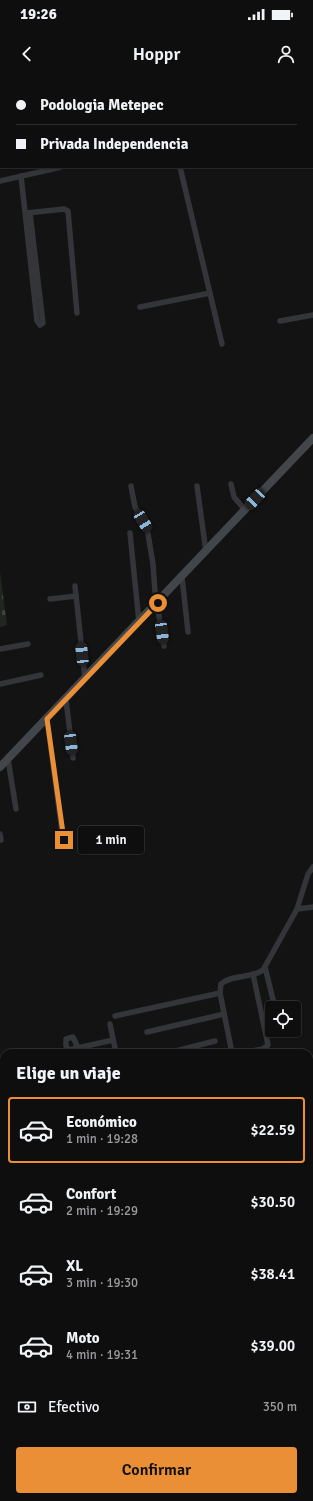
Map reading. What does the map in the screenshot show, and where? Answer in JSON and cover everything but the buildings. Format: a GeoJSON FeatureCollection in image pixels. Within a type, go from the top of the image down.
{"type":"FeatureCollection","features":[{"type":"Feature","properties":{"kind":"street"},"geometry":{"type":"LineString","coordinates":[[0,181],[54,168]]}},
{"type":"Feature","properties":{"kind":"street"},"geometry":{"type":"LineString","coordinates":[[180,168],[222,344]]}},
{"type":"Feature","properties":{"kind":"street"},"geometry":{"type":"LineString","coordinates":[[21,176],[34,273],[37,322],[40,325],[43,323],[34,273]]}},
{"type":"Feature","properties":{"kind":"street"},"geometry":{"type":"LineString","coordinates":[[27,213],[64,209],[68,211],[77,313]]}},
{"type":"Feature","properties":{"kind":"street"},"geometry":{"type":"LineString","coordinates":[[140,307],[210,293]]}},
{"type":"Feature","properties":{"kind":"street"},"geometry":{"type":"LineString","coordinates":[[280,321],[313,315]]}},
{"type":"Feature","properties":{"kind":"street"},"geometry":{"type":"LineString","coordinates":[[0,767],[66,700],[313,438]]}},
{"type":"Feature","properties":{"kind":"street"},"geometry":{"type":"LineString","coordinates":[[230,484],[234,497],[245,510]]}},
{"type":"Feature","properties":{"kind":"street"},"geometry":{"type":"LineString","coordinates":[[131,486],[135,507],[147,528],[153,564],[155,592],[164,646]]}},
{"type":"Feature","properties":{"kind":"street"},"geometry":{"type":"LineString","coordinates":[[197,486],[206,552]]}},
{"type":"Feature","properties":{"kind":"street"},"geometry":{"type":"LineString","coordinates":[[130,533],[139,623]]}},
{"type":"Feature","properties":{"kind":"street"},"geometry":{"type":"LineString","coordinates":[[182,577],[188,632]]}},
{"type":"Feature","properties":{"kind":"street"},"geometry":{"type":"LineString","coordinates":[[75,586],[85,680]]}},
{"type":"Feature","properties":{"kind":"street"},"geometry":{"type":"LineString","coordinates":[[50,599],[76,596]]}},
{"type":"Feature","properties":{"kind":"street"},"geometry":{"type":"LineString","coordinates":[[0,649],[28,644]]}},
{"type":"Feature","properties":{"kind":"street"},"geometry":{"type":"LineString","coordinates":[[0,684],[41,675]]}},
{"type":"Feature","properties":{"kind":"street"},"geometry":{"type":"LineString","coordinates":[[66,700],[73,758]]}},
{"type":"Feature","properties":{"kind":"street"},"geometry":{"type":"LineString","coordinates":[[47,719],[64,840]]}},
{"type":"Feature","properties":{"kind":"street"},"geometry":{"type":"LineString","coordinates":[[8,759],[16,809]]}},
{"type":"Feature","properties":{"kind":"street"},"geometry":{"type":"LineString","coordinates":[[231,1049],[220,993],[221,984],[226,980],[260,972],[265,967],[297,909],[308,874],[313,867]]}},
{"type":"Feature","properties":{"kind":"street"},"geometry":{"type":"LineString","coordinates":[[297,909],[313,907]]}},
{"type":"Feature","properties":{"kind":"street"},"geometry":{"type":"LineString","coordinates":[[265,967],[273,1001]]}},
{"type":"Feature","properties":{"kind":"street"},"geometry":{"type":"LineString","coordinates":[[253,974],[268,1043],[263,1049]]}},
{"type":"Feature","properties":{"kind":"street"},"geometry":{"type":"LineString","coordinates":[[115,1016],[220,993]]}},
{"type":"Feature","properties":{"kind":"street"},"geometry":{"type":"LineString","coordinates":[[147,1032],[224,1014]]}},
{"type":"Feature","properties":{"kind":"street"},"geometry":{"type":"LineString","coordinates":[[110,1024],[115,1049]]}},
{"type":"Feature","properties":{"kind":"street"},"geometry":{"type":"LineString","coordinates":[[78,1048],[113,1040]]}},
{"type":"Feature","properties":{"kind":"street"},"geometry":{"type":"LineString","coordinates":[[185,1049],[215,1042]]}},
{"type":"Feature","properties":{"kind":"green space"},"geometry":{"type":"Polygon","coordinates":[[[0,572],[7,625],[0,627],[0,572]]]}},
{"type":"Feature","properties":{"kind":"route"},"geometry":{"type":"LineString","coordinates":[[64,840],[47,719],[158,603]]}}]}
